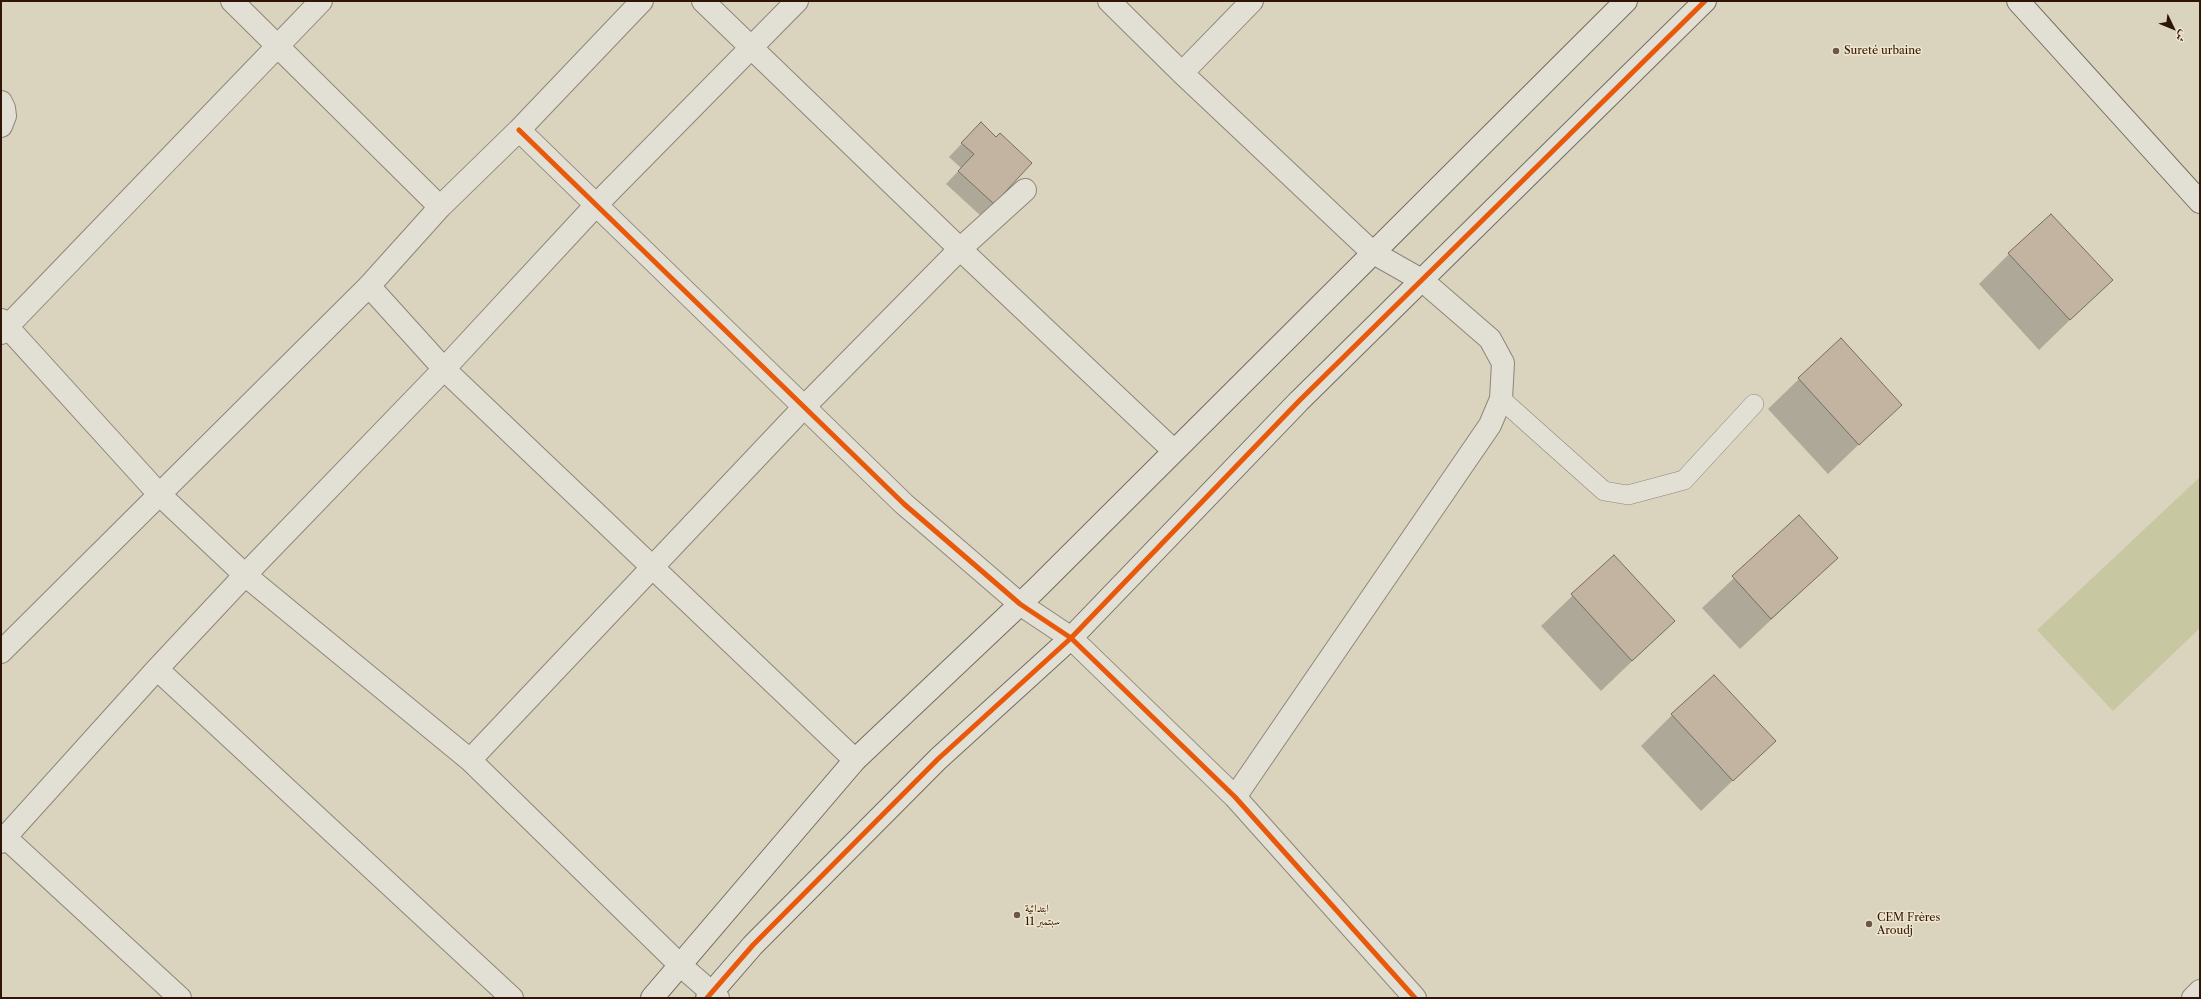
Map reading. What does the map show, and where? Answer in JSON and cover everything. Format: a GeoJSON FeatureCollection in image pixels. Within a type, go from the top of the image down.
{"type":"FeatureCollection","features":[{"type":"Feature","properties":{"kind":"street"},"geometry":{"type":"LineString","coordinates":[[232,1],[440,207]]}},
{"type":"Feature","properties":{"kind":"street"},"geometry":{"type":"LineString","coordinates":[[321,1],[3,327],[159,494],[245,575],[470,760],[712,996],[753,945],[933,764],[1071,638],[1299,401],[1423,281],[1705,1]]}},
{"type":"Feature","properties":{"kind":"street"},"geometry":{"type":"LineString","coordinates":[[1,652],[369,286],[440,207],[519,130],[642,1]]}},
{"type":"Feature","properties":{"kind":"street"},"geometry":{"type":"LineString","coordinates":[[703,1],[960,249],[1173,450]]}},
{"type":"Feature","properties":{"kind":"street"},"geometry":{"type":"LineString","coordinates":[[180,998],[3,840],[157,669],[245,575],[444,369],[596,206],[797,1]]}},
{"type":"Feature","properties":{"kind":"street"},"geometry":{"type":"LineString","coordinates":[[1109,1],[1182,73],[1372,252],[1423,281],[1490,339],[1503,363],[1501,399],[1490,425],[1235,797]]}},
{"type":"Feature","properties":{"kind":"street"},"geometry":{"type":"LineString","coordinates":[[1182,73],[1252,1]]}},
{"type":"Feature","properties":{"kind":"street"},"geometry":{"type":"LineString","coordinates":[[652,998],[855,760],[1020,604],[1173,450],[1626,1]]}},
{"type":"Feature","properties":{"kind":"street"},"geometry":{"type":"LineString","coordinates":[[2018,1],[2200,202]]}},
{"type":"Feature","properties":{"kind":"street"},"geometry":{"type":"LineString","coordinates":[[1,102],[4,108],[5,116],[1,126]]}},
{"type":"Feature","properties":{"kind":"street"},"geometry":{"type":"LineString","coordinates":[[519,130],[904,504],[1020,604],[1071,638],[1235,797],[1415,998]]}},
{"type":"Feature","properties":{"kind":"street"},"geometry":{"type":"LineString","coordinates":[[470,760],[804,407],[960,249],[1026,190]]}},
{"type":"Feature","properties":{"kind":"street"},"geometry":{"type":"LineString","coordinates":[[369,286],[444,369],[855,760]]}},
{"type":"Feature","properties":{"kind":"street"},"geometry":{"type":"LineString","coordinates":[[157,669],[512,998]]}},
{"type":"Feature","properties":{"kind":"street"},"geometry":{"type":"LineString","coordinates":[[2193,998],[2200,991]]}},
{"type":"Feature","properties":{"kind":"lane"},"geometry":{"type":"LineString","coordinates":[[1501,399],[1604,491],[1628,495],[1684,480],[1754,404]]}},
{"type":"Feature","properties":{"kind":"green space"},"geometry":{"type":"Polygon","coordinates":[[[2200,477],[2200,628],[2113,711],[2037,630],[2200,477]]]}},
{"type":"Feature","properties":{"kind":"building"},"geometry":{"type":"Polygon","coordinates":[[[981,122],[996,137],[1000,133],[1032,163],[994,204],[958,171],[974,154],[961,143],[981,122]]]}},
{"type":"Feature","properties":{"kind":"building"},"geometry":{"type":"Polygon","coordinates":[[[2051,214],[2113,280],[2070,320],[2008,253],[2051,214]]]}},
{"type":"Feature","properties":{"kind":"building"},"geometry":{"type":"Polygon","coordinates":[[[1841,338],[1902,405],[1859,445],[1798,378],[1841,338]]]}},
{"type":"Feature","properties":{"kind":"building"},"geometry":{"type":"Polygon","coordinates":[[[1799,515],[1838,558],[1771,619],[1732,576],[1799,515]]]}},
{"type":"Feature","properties":{"kind":"building"},"geometry":{"type":"Polygon","coordinates":[[[1614,555],[1675,621],[1632,661],[1571,594],[1614,555]]]}},
{"type":"Feature","properties":{"kind":"building"},"geometry":{"type":"Polygon","coordinates":[[[1714,675],[1776,741],[1733,781],[1671,714],[1714,675]]]}},
{"type":"Feature","properties":{"kind":"cycle path"},"geometry":{"type":"LineString","coordinates":[[707,998],[753,945],[938,759],[1071,638],[1299,401],[1705,1]]}},
{"type":"Feature","properties":{"kind":"cycle path"},"geometry":{"type":"LineString","coordinates":[[519,130],[904,504],[1020,604],[1071,638],[1235,797],[1415,998]]}},
{"type":"Feature","properties":{"kind":"place","name":"Sureté urbaine"},"geometry":{"type":"Point","coordinates":[1836,51]}},
{"type":"Feature","properties":{"kind":"place","name":"ابتدائية 11 سبتمبر"},"geometry":{"type":"Point","coordinates":[1017,915]}},
{"type":"Feature","properties":{"kind":"place","name":"CEM Frères Aroudj"},"geometry":{"type":"Point","coordinates":[1869,924]}}]}
